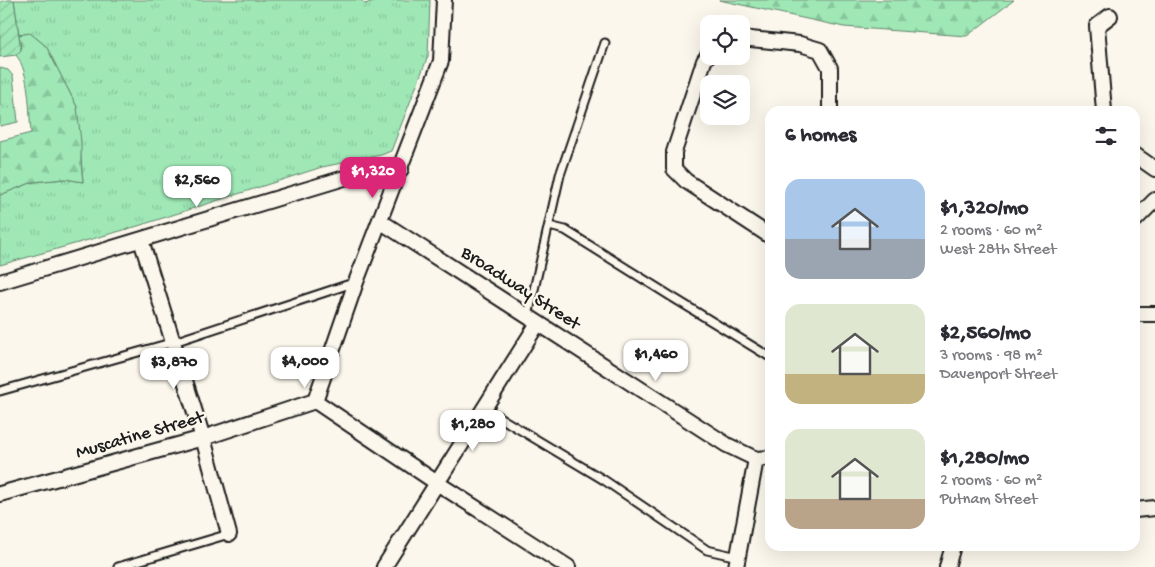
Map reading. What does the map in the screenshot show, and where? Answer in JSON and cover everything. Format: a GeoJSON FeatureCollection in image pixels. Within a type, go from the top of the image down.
{"type":"FeatureCollection","features":[{"type":"Feature","properties":{"kind":"street"},"geometry":{"type":"LineString","coordinates":[[444,0],[441,61],[356,282],[316,401],[437,483],[568,567]]}},
{"type":"Feature","properties":{"kind":"street"},"geometry":{"type":"LineString","coordinates":[[1104,106],[1096,26],[1110,16]]}},
{"type":"Feature","properties":{"kind":"street"},"geometry":{"type":"LineString","coordinates":[[750,39],[800,44],[820,50],[830,68],[830,106]]}},
{"type":"Feature","properties":{"kind":"street"},"geometry":{"type":"LineString","coordinates":[[703,65],[674,152],[674,169],[686,181],[765,233]]}},
{"type":"Feature","properties":{"kind":"street"},"geometry":{"type":"LineString","coordinates":[[1140,158],[1155,169]]}},
{"type":"Feature","properties":{"kind":"street"},"geometry":{"type":"LineString","coordinates":[[0,282],[361,173],[401,169]]}},
{"type":"Feature","properties":{"kind":"street"},"geometry":{"type":"LineString","coordinates":[[1140,215],[1155,200]]}},
{"type":"Feature","properties":{"kind":"street","name":"Broadway Street"},"geometry":{"type":"LineString","coordinates":[[380,221],[727,445],[756,459],[765,458]]}},
{"type":"Feature","properties":{"kind":"street"},"geometry":{"type":"LineString","coordinates":[[141,240],[203,438],[229,534]]}},
{"type":"Feature","properties":{"kind":"street"},"geometry":{"type":"LineString","coordinates":[[1140,314],[1155,314]]}},
{"type":"Feature","properties":{"kind":"street"},"geometry":{"type":"LineString","coordinates":[[384,567],[484,408],[533,319]]}},
{"type":"Feature","properties":{"kind":"street","name":"Muscatine Street"},"geometry":{"type":"LineString","coordinates":[[0,494],[203,438],[316,401]]}},
{"type":"Feature","properties":{"kind":"street"},"geometry":{"type":"LineString","coordinates":[[738,562],[756,459]]}},
{"type":"Feature","properties":{"kind":"street"},"geometry":{"type":"LineString","coordinates":[[1140,510],[1155,508]]}},
{"type":"Feature","properties":{"kind":"street"},"geometry":{"type":"LineString","coordinates":[[947,567],[952,551]]}},
{"type":"Feature","properties":{"kind":"lane"},"geometry":{"type":"LineString","coordinates":[[533,319],[560,175],[605,43]]}},
{"type":"Feature","properties":{"kind":"lane"},"geometry":{"type":"LineString","coordinates":[[549,226],[565,230],[765,354]]}},
{"type":"Feature","properties":{"kind":"lane"},"geometry":{"type":"LineString","coordinates":[[0,391],[174,342],[356,282]]}},
{"type":"Feature","properties":{"kind":"lane"},"geometry":{"type":"LineString","coordinates":[[484,408],[604,480],[707,550],[738,562]]}},
{"type":"Feature","properties":{"kind":"lane"},"geometry":{"type":"LineString","coordinates":[[118,567],[229,534]]}},
{"type":"Feature","properties":{"kind":"green space"},"geometry":{"type":"Polygon","coordinates":[[[14,0],[361,0],[365,4],[377,0],[430,0],[428,56],[391,151],[381,155],[322,167],[138,226],[0,265],[0,195],[33,182],[65,179],[83,182],[77,107],[46,46],[30,33],[19,35],[14,0]]]}},
{"type":"Feature","properties":{"kind":"green space"},"geometry":{"type":"Polygon","coordinates":[[[14,0],[21,50],[16,55],[0,57],[0,2],[14,0]]]}},
{"type":"Feature","properties":{"kind":"green space"},"geometry":{"type":"Polygon","coordinates":[[[719,0],[1014,0],[967,36],[844,27],[719,0]]]}},
{"type":"Feature","properties":{"kind":"green space"},"geometry":{"type":"Polygon","coordinates":[[[30,33],[46,46],[77,107],[83,182],[65,179],[33,182],[0,195],[0,141],[31,133],[26,81],[21,62],[16,55],[21,50],[19,35],[30,33]]]}},
{"type":"Feature","properties":{"kind":"green space"},"geometry":{"type":"Polygon","coordinates":[[[0,68],[8,70],[13,76],[18,122],[0,126],[0,68]]]}}]}
